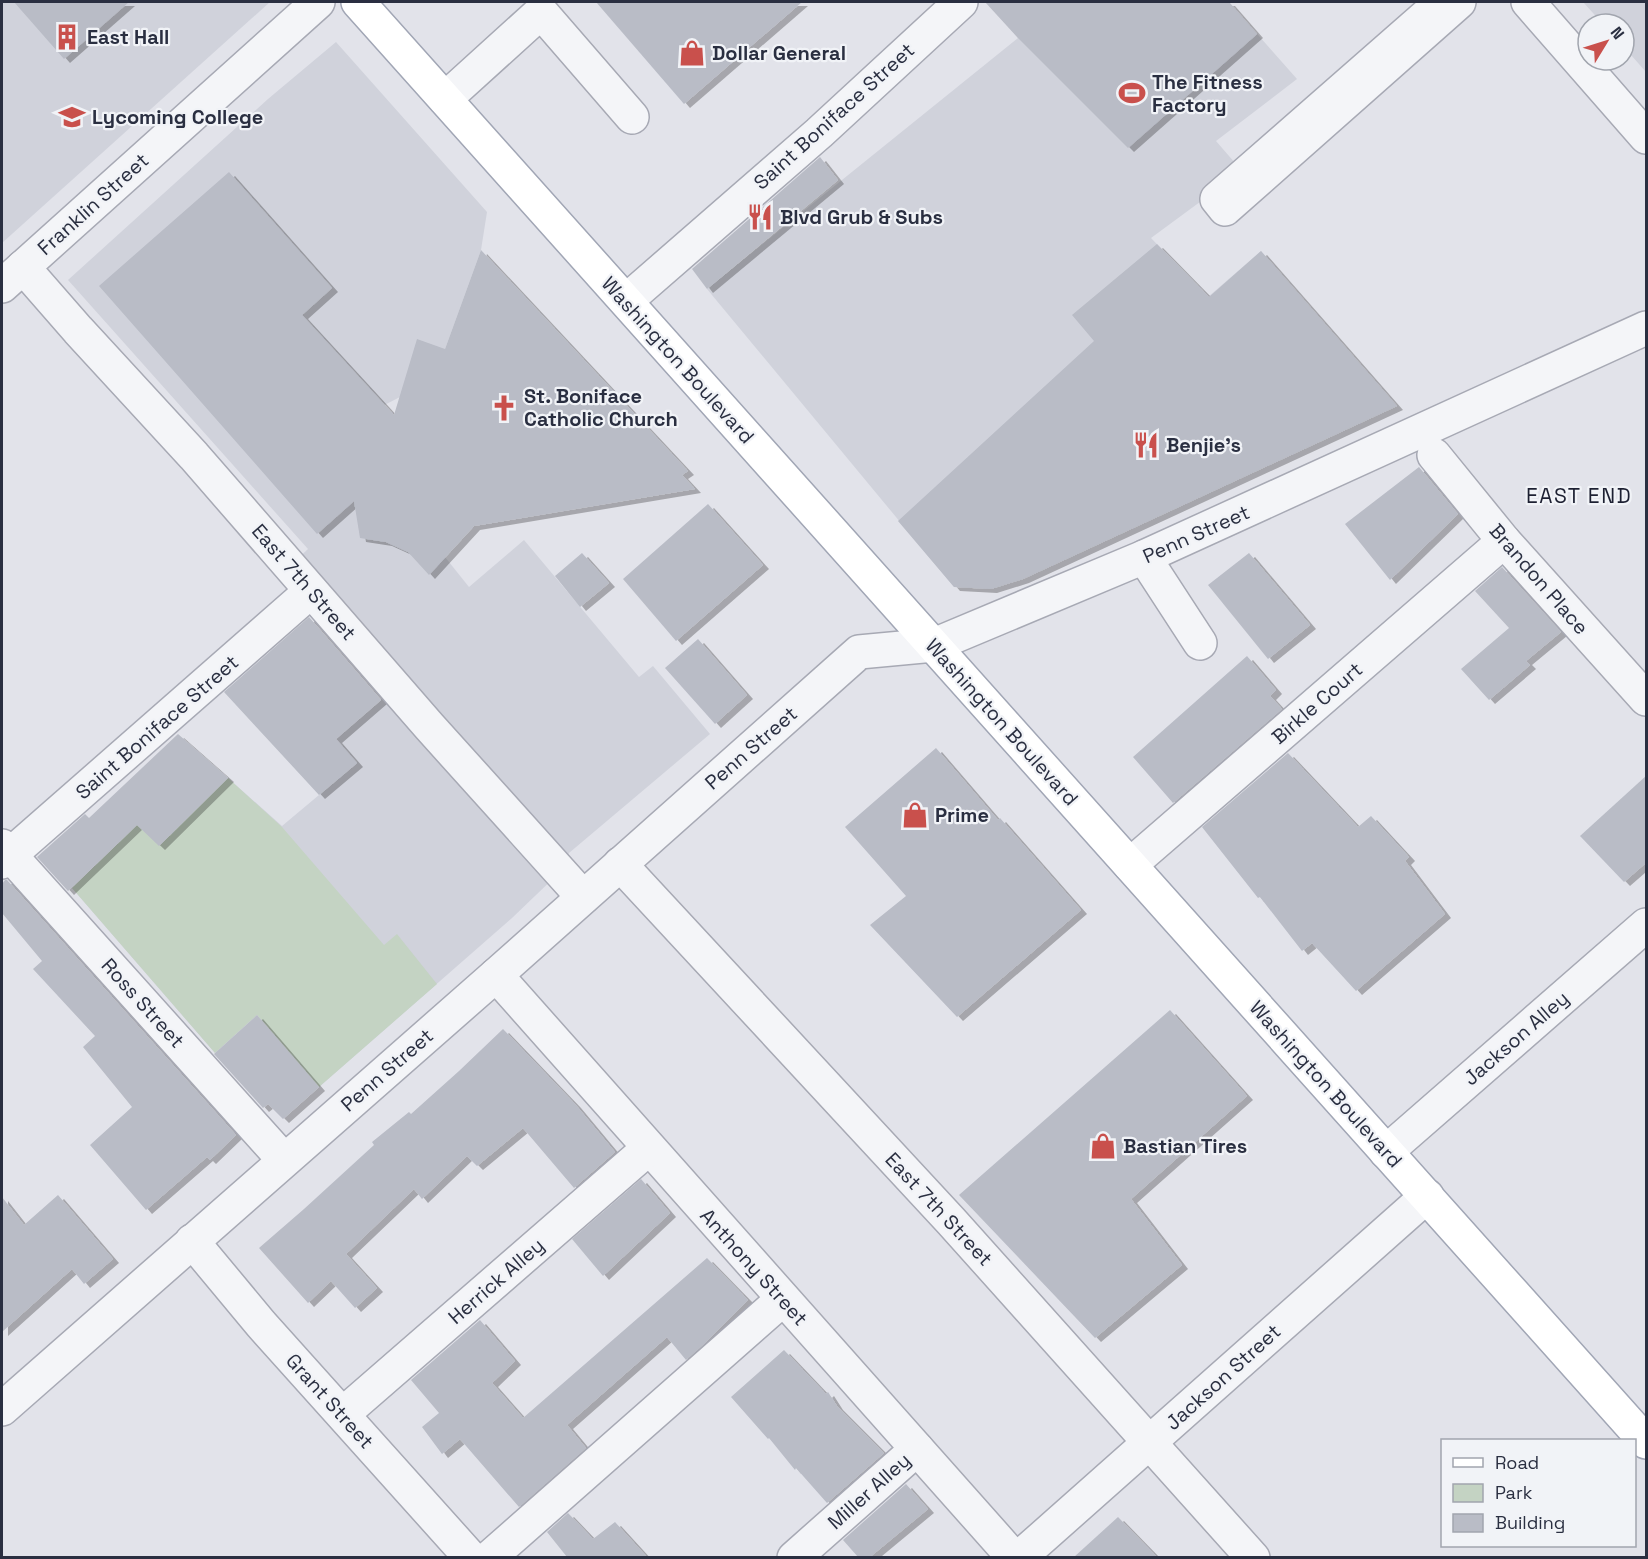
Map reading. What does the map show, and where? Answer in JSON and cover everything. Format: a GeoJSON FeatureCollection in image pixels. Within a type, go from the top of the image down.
{"type":"FeatureCollection","features":[{"type":"Feature","properties":{"kind":"main road","name":"Washington Boulevard"},"geometry":{"type":"LineString","coordinates":[[358,2],[1386,1152],[1644,1433]]}},
{"type":"Feature","properties":{"kind":"street","name":"Franklin Street"},"geometry":{"type":"LineString","coordinates":[[12,277],[318,2]]}},
{"type":"Feature","properties":{"kind":"street","name":"Saint Boniface Street"},"geometry":{"type":"LineString","coordinates":[[626,301],[819,133],[958,2]]}},
{"type":"Feature","properties":{"kind":"street"},"geometry":{"type":"LineString","coordinates":[[1442,2],[1217,199],[1225,209],[1459,2]]}},
{"type":"Feature","properties":{"kind":"street"},"geometry":{"type":"LineString","coordinates":[[1528,2],[1647,137]]}},
{"type":"Feature","properties":{"kind":"street"},"geometry":{"type":"LineString","coordinates":[[445,99],[547,7],[632,117]]}},
{"type":"Feature","properties":{"kind":"street","name":"East 7th Street"},"geometry":{"type":"LineString","coordinates":[[12,277],[78,330],[194,456],[429,726],[583,897]]}},
{"type":"Feature","properties":{"kind":"street","name":"Penn Street"},"geometry":{"type":"LineString","coordinates":[[2,1409],[859,652],[934,645],[1144,558],[1647,328]]}},
{"type":"Feature","properties":{"kind":"street","name":"Brandon Place"},"geometry":{"type":"LineString","coordinates":[[1434,455],[1504,541],[1647,699]]}},
{"type":"Feature","properties":{"kind":"street","name":"Birkle Court"},"geometry":{"type":"LineString","coordinates":[[1130,865],[1504,541]]}},
{"type":"Feature","properties":{"kind":"street"},"geometry":{"type":"LineString","coordinates":[[1144,558],[1200,643]]}},
{"type":"Feature","properties":{"kind":"street","name":"Saint Boniface Street"},"geometry":{"type":"LineString","coordinates":[[4,855],[311,591]]}},
{"type":"Feature","properties":{"kind":"street","name":"Ross Street"},"geometry":{"type":"LineString","coordinates":[[4,855],[284,1160]]}},
{"type":"Feature","properties":{"kind":"street","name":"East 7th Street"},"geometry":{"type":"LineString","coordinates":[[620,864],[951,1221],[1253,1557]]}},
{"type":"Feature","properties":{"kind":"street","name":"Jackson Alley"},"geometry":{"type":"LineString","coordinates":[[1386,1152],[1647,924]]}},
{"type":"Feature","properties":{"kind":"street","name":"Anthony Street"},"geometry":{"type":"LineString","coordinates":[[496,975],[1014,1557]]}},
{"type":"Feature","properties":{"kind":"street","name":"Herrick Alley"},"geometry":{"type":"LineString","coordinates":[[343,1414],[649,1148]]}},
{"type":"Feature","properties":{"kind":"street","name":"Jackson Street"},"geometry":{"type":"LineString","coordinates":[[1019,1557],[1427,1196]]}},
{"type":"Feature","properties":{"kind":"street","name":"Grant Street"},"geometry":{"type":"LineString","coordinates":[[192,1241],[261,1324],[471,1557]]}},
{"type":"Feature","properties":{"kind":"street"},"geometry":{"type":"LineString","coordinates":[[489,1557],[783,1299]]}},
{"type":"Feature","properties":{"kind":"street","name":"Miller Alley"},"geometry":{"type":"LineString","coordinates":[[794,1557],[917,1449]]}},
{"type":"Feature","properties":{"kind":"shaded area","name":"Lycoming College"},"geometry":{"type":"Polygon","coordinates":[[[2,2],[270,2],[2,243],[2,2]]]}},
{"type":"Feature","properties":{"kind":"shaded area"},"geometry":{"type":"Polygon","coordinates":[[[991,2],[1229,2],[1297,79],[1216,141],[1242,171],[1151,238],[1208,297],[1261,251],[1397,406],[1023,579],[991,589],[954,587],[707,289],[1018,38],[988,4],[991,2]]]}},
{"type":"Feature","properties":{"kind":"shaded area"},"geometry":{"type":"Polygon","coordinates":[[[1583,2],[1646,2],[1646,72],[1636,61],[1636,12],[1592,12],[1583,2]]]}},
{"type":"Feature","properties":{"kind":"shaded area"},"geometry":{"type":"Polygon","coordinates":[[[336,42],[487,212],[481,250],[445,349],[400,397],[359,418],[445,557],[469,587],[524,540],[639,677],[653,666],[710,734],[569,853],[560,872],[512,918],[319,1087],[257,1015],[215,1053],[72,888],[137,825],[160,845],[228,778],[282,826],[356,764],[336,739],[379,702],[394,685],[290,566],[308,549],[68,280],[268,99],[336,42]]]}},
{"type":"Feature","properties":{"kind":"green space"},"geometry":{"type":"Polygon","coordinates":[[[228,778],[282,827],[384,945],[397,934],[437,984],[319,1087],[257,1015],[215,1053],[72,888],[137,825],[160,845],[228,778]]]}},
{"type":"Feature","properties":{"kind":"building","name":"East Hall"},"geometry":{"type":"Polygon","coordinates":[[[14,2],[129,2],[64,59],[14,2]]]}},
{"type":"Feature","properties":{"kind":"building","name":"Dollar General"},"geometry":{"type":"Polygon","coordinates":[[[596,2],[802,2],[684,104],[596,2]]]}},
{"type":"Feature","properties":{"kind":"building","name":"The Fitness Factory"},"geometry":{"type":"Polygon","coordinates":[[[985,2],[1229,2],[1257,34],[1128,148],[985,2]]]}},
{"type":"Feature","properties":{"kind":"building","name":"Blvd Grub & Subs"},"geometry":{"type":"Polygon","coordinates":[[[820,157],[838,180],[707,289],[692,269],[820,157]]]}},
{"type":"Feature","properties":{"kind":"building"},"geometry":{"type":"Polygon","coordinates":[[[229,172],[332,288],[302,315],[394,415],[417,339],[445,349],[481,250],[688,471],[682,475],[695,489],[474,526],[429,575],[408,552],[386,542],[360,538],[354,501],[317,534],[99,286],[229,172]]]}},
{"type":"Feature","properties":{"kind":"building","name":"Benjie's"},"geometry":{"type":"Polygon","coordinates":[[[1157,244],[1209,297],[1261,251],[1397,406],[1023,579],[991,589],[954,587],[898,521],[1094,341],[1072,315],[1157,244]]]}},
{"type":"Feature","properties":{"kind":"building"},"geometry":{"type":"Polygon","coordinates":[[[1419,467],[1458,514],[1390,580],[1345,524],[1419,467]]]}},
{"type":"Feature","properties":{"kind":"building"},"geometry":{"type":"Polygon","coordinates":[[[708,504],[763,565],[676,641],[623,579],[708,504]]]}},
{"type":"Feature","properties":{"kind":"building"},"geometry":{"type":"Polygon","coordinates":[[[582,553],[609,583],[580,607],[555,576],[582,553]]]}},
{"type":"Feature","properties":{"kind":"building"},"geometry":{"type":"Polygon","coordinates":[[[1249,553],[1310,625],[1268,659],[1208,585],[1249,553]]]}},
{"type":"Feature","properties":{"kind":"building"},"geometry":{"type":"Polygon","coordinates":[[[1502,567],[1561,632],[1526,661],[1530,665],[1489,700],[1461,669],[1509,628],[1475,591],[1502,567]]]}},
{"type":"Feature","properties":{"kind":"building"},"geometry":{"type":"Polygon","coordinates":[[[309,617],[381,700],[336,739],[357,763],[319,795],[224,692],[309,617]]]}},
{"type":"Feature","properties":{"kind":"building"},"geometry":{"type":"Polygon","coordinates":[[[698,639],[747,695],[715,724],[665,668],[698,639]]]}},
{"type":"Feature","properties":{"kind":"building"},"geometry":{"type":"Polygon","coordinates":[[[1247,656],[1276,690],[1270,696],[1282,709],[1173,803],[1133,757],[1247,656]]]}},
{"type":"Feature","properties":{"kind":"building"},"geometry":{"type":"Polygon","coordinates":[[[178,734],[228,778],[159,846],[137,825],[68,891],[37,857],[85,814],[89,818],[178,734]]]}},
{"type":"Feature","properties":{"kind":"building"},"geometry":{"type":"Polygon","coordinates":[[[936,748],[998,820],[1000,818],[1081,910],[957,1017],[870,925],[906,896],[845,827],[936,748]]]}},
{"type":"Feature","properties":{"kind":"building"},"geometry":{"type":"Polygon","coordinates":[[[1288,753],[1358,827],[1371,816],[1409,857],[1405,861],[1445,914],[1356,991],[1312,943],[1302,951],[1202,827],[1288,753]]]}},
{"type":"Feature","properties":{"kind":"building"},"geometry":{"type":"Polygon","coordinates":[[[1647,775],[1647,862],[1624,882],[1580,836],[1647,775]]]}},
{"type":"Feature","properties":{"kind":"building"},"geometry":{"type":"Polygon","coordinates":[[[5,880],[236,1135],[210,1160],[207,1157],[146,1210],[90,1145],[132,1107],[83,1047],[95,1036],[33,969],[42,961],[2,913],[2,884],[5,880]]]}},
{"type":"Feature","properties":{"kind":"building","name":"Bastian Tires"},"geometry":{"type":"Polygon","coordinates":[[[1170,1010],[1247,1096],[1131,1199],[1182,1265],[1095,1338],[959,1195],[1170,1010]]]}},
{"type":"Feature","properties":{"kind":"building"},"geometry":{"type":"Polygon","coordinates":[[[257,1015],[319,1087],[283,1119],[268,1104],[263,1108],[214,1054],[257,1015]]]}},
{"type":"Feature","properties":{"kind":"building"},"geometry":{"type":"Polygon","coordinates":[[[503,1029],[575,1104],[615,1152],[574,1188],[523,1128],[477,1166],[467,1156],[422,1199],[414,1189],[346,1254],[377,1288],[355,1308],[331,1281],[308,1303],[259,1248],[374,1145],[372,1142],[409,1112],[411,1114],[503,1029]]]}},
{"type":"Feature","properties":{"kind":"building"},"geometry":{"type":"Polygon","coordinates":[[[641,1179],[670,1213],[603,1276],[572,1239],[641,1179]]]}},
{"type":"Feature","properties":{"kind":"building"},"geometry":{"type":"Polygon","coordinates":[[[58,1195],[113,1259],[84,1284],[72,1269],[2,1332],[2,1197],[24,1225],[58,1195]]]}},
{"type":"Feature","properties":{"kind":"building"},"geometry":{"type":"Polygon","coordinates":[[[707,1258],[748,1300],[686,1360],[667,1337],[567,1425],[586,1448],[519,1507],[460,1439],[442,1454],[422,1427],[439,1413],[411,1380],[480,1320],[515,1361],[492,1383],[523,1418],[707,1258]]]}},
{"type":"Feature","properties":{"kind":"building"},"geometry":{"type":"Polygon","coordinates":[[[784,1350],[826,1394],[828,1392],[837,1406],[884,1453],[827,1503],[731,1397],[784,1350]]]}},
{"type":"Feature","properties":{"kind":"building"},"geometry":{"type":"Polygon","coordinates":[[[906,1484],[928,1509],[870,1557],[858,1557],[843,1540],[906,1484]]]}},
{"type":"Feature","properties":{"kind":"building"},"geometry":{"type":"Polygon","coordinates":[[[568,1513],[593,1539],[615,1522],[647,1557],[567,1557],[547,1532],[568,1513]]]}},
{"type":"Feature","properties":{"kind":"building"},"geometry":{"type":"Polygon","coordinates":[[[1118,1517],[1157,1557],[1074,1557],[1118,1517]]]}},
{"type":"Feature","properties":{"kind":"place","name":"East Hall"},"geometry":{"type":"Point","coordinates":[67,37]}},
{"type":"Feature","properties":{"kind":"place","name":"Dollar General"},"geometry":{"type":"Point","coordinates":[692,53]}},
{"type":"Feature","properties":{"kind":"place","name":"The Fitness Factory"},"geometry":{"type":"Point","coordinates":[1132,93]}},
{"type":"Feature","properties":{"kind":"place","name":"Lycoming College"},"geometry":{"type":"Point","coordinates":[72,117]}},
{"type":"Feature","properties":{"kind":"place","name":"Blvd Grub & Subs"},"geometry":{"type":"Point","coordinates":[760,217]}},
{"type":"Feature","properties":{"kind":"place","name":"St. Boniface Catholic Church"},"geometry":{"type":"Point","coordinates":[504,408]}},
{"type":"Feature","properties":{"kind":"place","name":"Benjie's"},"geometry":{"type":"Point","coordinates":[1146,445]}},
{"type":"Feature","properties":{"kind":"place","name":"Prime"},"geometry":{"type":"Point","coordinates":[915,815]}},
{"type":"Feature","properties":{"kind":"place","name":"Bastian Tires"},"geometry":{"type":"Point","coordinates":[1103,1146]}},
{"type":"Feature","properties":{"kind":"district","name":"EAST END"},"geometry":{"type":"Point","coordinates":[1579,495]}}]}
